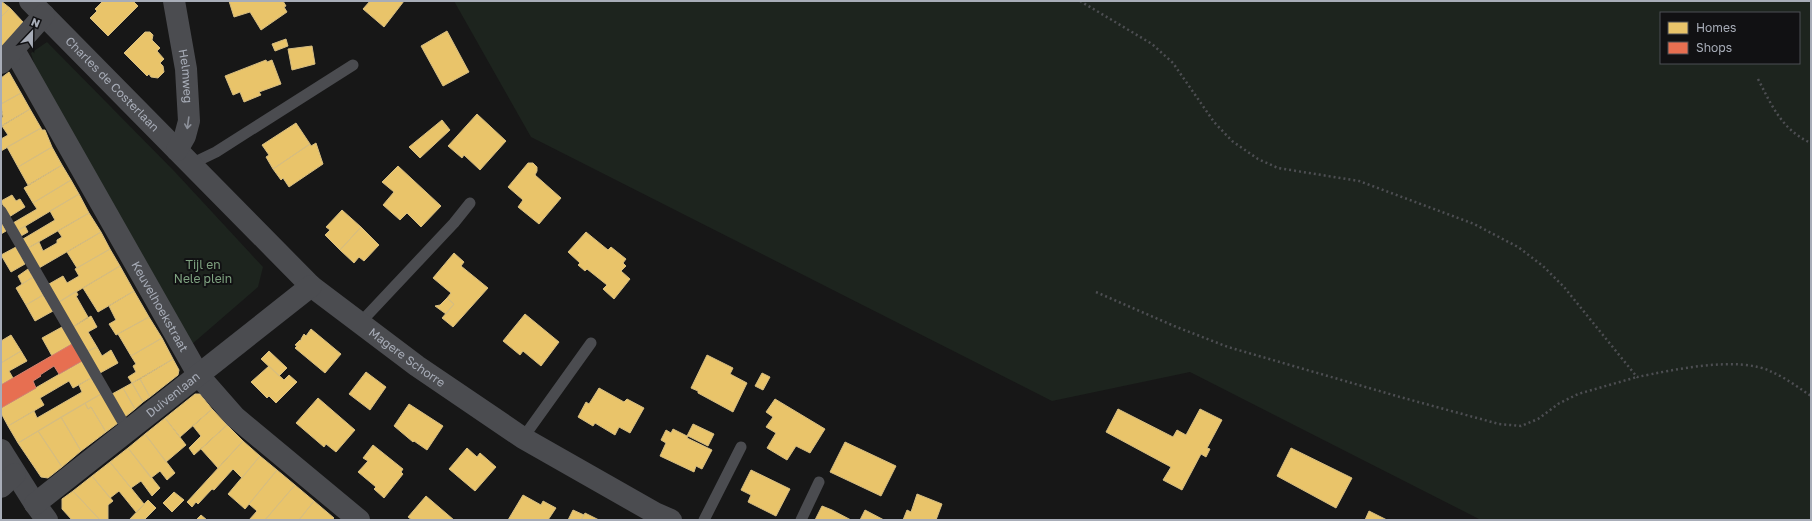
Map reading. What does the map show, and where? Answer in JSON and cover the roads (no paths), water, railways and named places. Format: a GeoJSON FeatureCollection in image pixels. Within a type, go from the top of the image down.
{"type":"FeatureCollection","features":[{"type":"Feature","properties":{"kind":"street","name":"Helmweg"},"geometry":{"type":"LineString","coordinates":[[174,1],[186,69],[189,121],[185,136],[184,157]]}},
{"type":"Feature","properties":{"kind":"street","name":"Charles de Costerlaan"},"geometry":{"type":"LineString","coordinates":[[37,8],[184,157]]}},
{"type":"Feature","properties":{"kind":"street"},"geometry":{"type":"LineString","coordinates":[[8,57],[37,8]]}},
{"type":"Feature","properties":{"kind":"street","name":"Keuvelhoekstraat"},"geometry":{"type":"LineString","coordinates":[[8,57],[199,376],[235,417],[359,520]]}},
{"type":"Feature","properties":{"kind":"street","name":"Magere Schorre"},"geometry":{"type":"LineString","coordinates":[[184,157],[311,286],[417,366],[523,438],[659,518]]}},
{"type":"Feature","properties":{"kind":"street","name":"Duivenlaan"},"geometry":{"type":"LineString","coordinates":[[41,512],[128,431],[311,286]]}},
{"type":"Feature","properties":{"kind":"street"},"geometry":{"type":"LineString","coordinates":[[1,450],[8,481],[41,512]]}},
{"type":"Feature","properties":{"kind":"lane"},"geometry":{"type":"LineString","coordinates":[[184,157],[216,152],[353,65]]}},
{"type":"Feature","properties":{"kind":"lane"},"geometry":{"type":"LineString","coordinates":[[360,323],[454,223],[470,203]]}},
{"type":"Feature","properties":{"kind":"lane"},"geometry":{"type":"LineString","coordinates":[[1,211],[128,431]]}},
{"type":"Feature","properties":{"kind":"lane"},"geometry":{"type":"LineString","coordinates":[[523,438],[591,343]]}},
{"type":"Feature","properties":{"kind":"lane"},"geometry":{"type":"LineString","coordinates":[[704,520],[741,447]]}},
{"type":"Feature","properties":{"kind":"lane"},"geometry":{"type":"LineString","coordinates":[[801,520],[819,482]]}},
{"type":"Feature","properties":{"kind":"park label","name":"Tijl en Nele plein"},"geometry":{"type":"Point","coordinates":[203,272]}}]}
